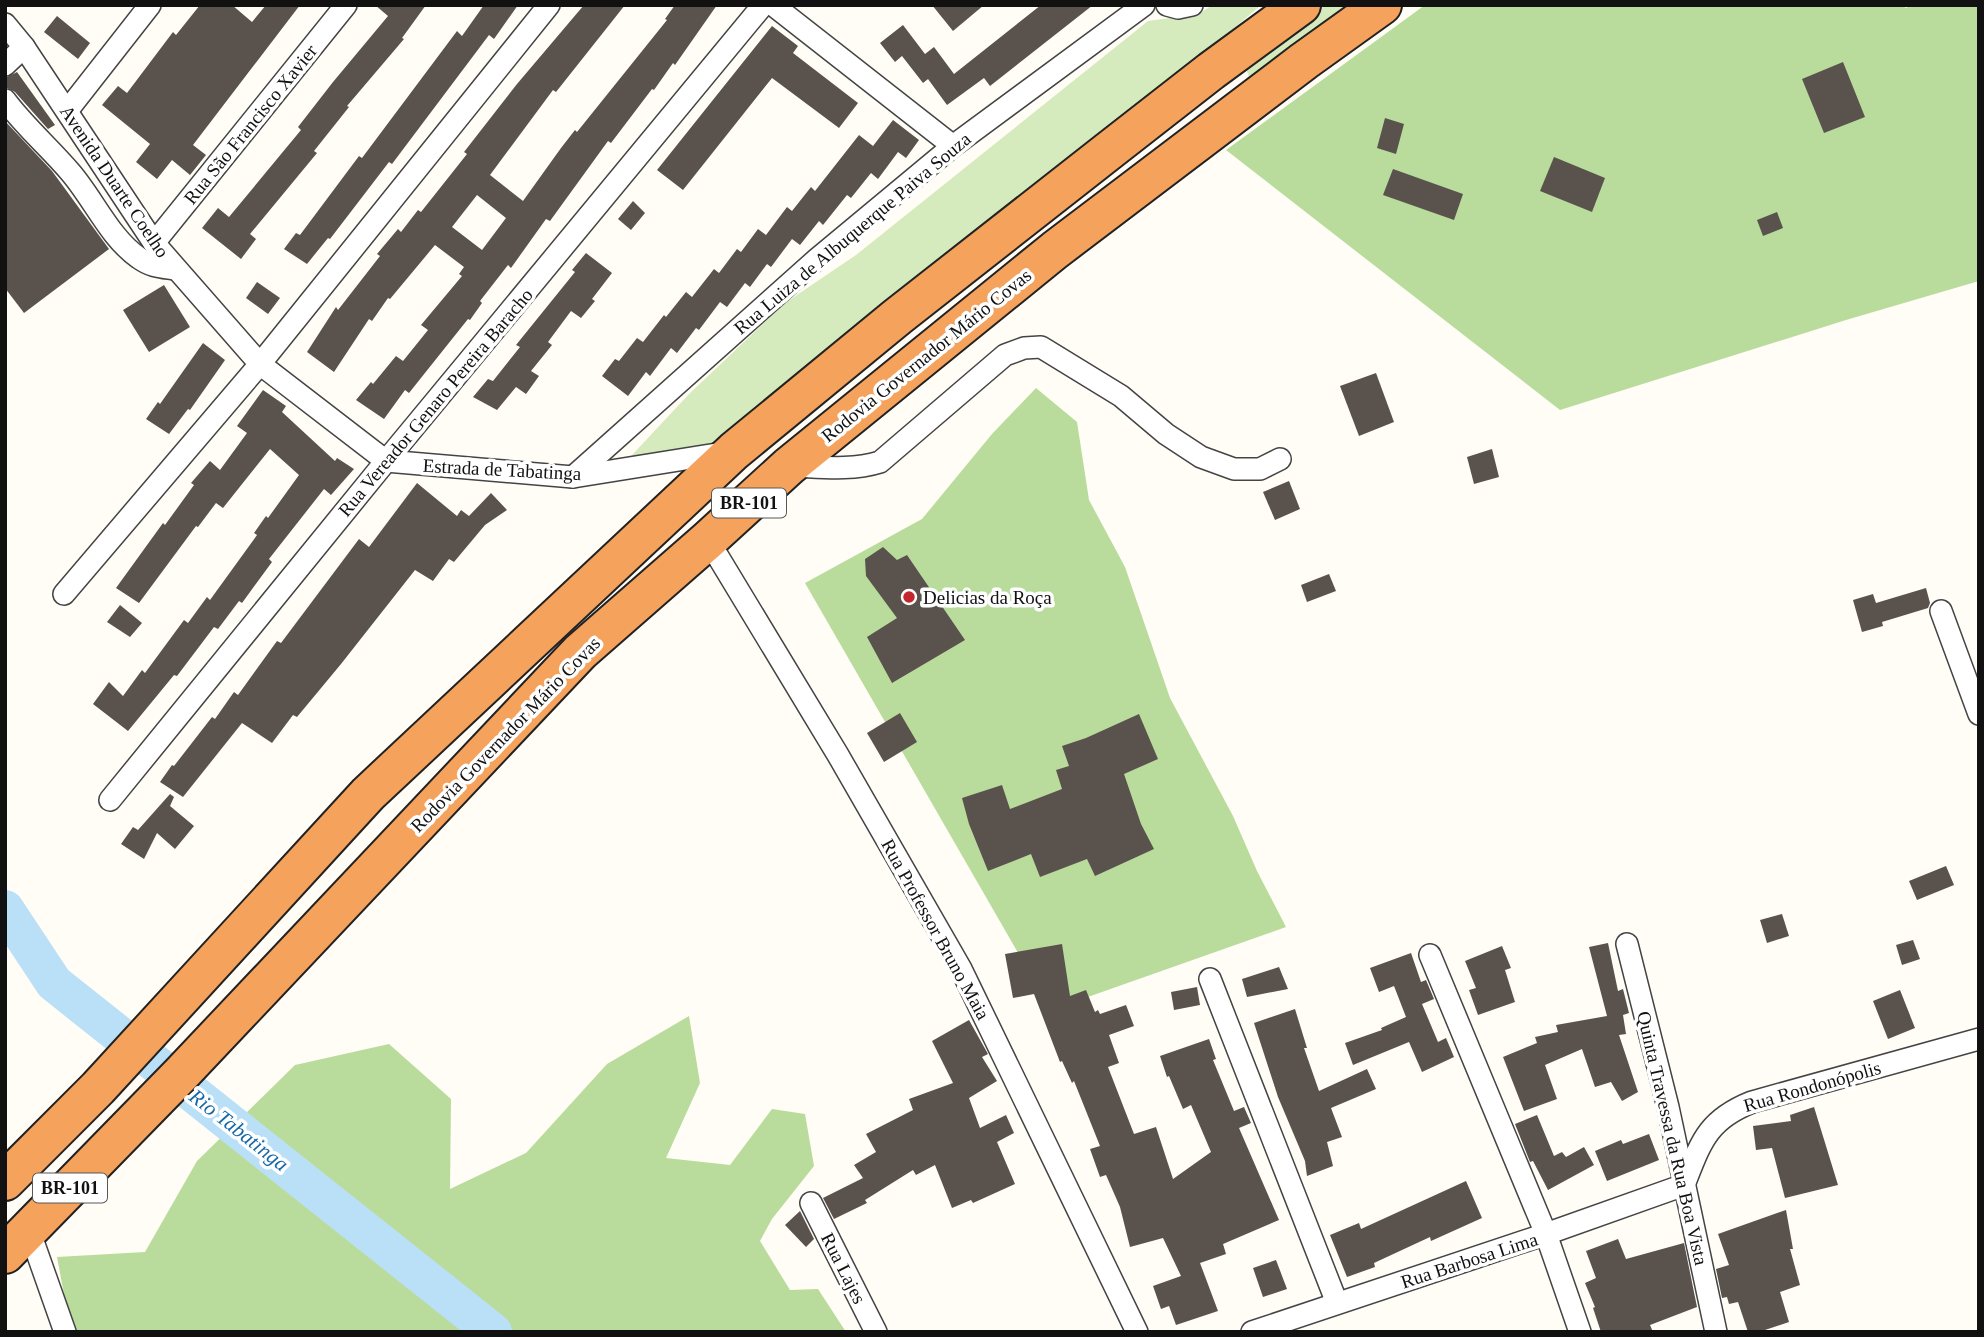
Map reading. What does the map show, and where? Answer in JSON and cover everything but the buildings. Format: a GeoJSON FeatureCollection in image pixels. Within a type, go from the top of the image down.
{"type":"FeatureCollection","features":[{"type":"Feature","properties":{"kind":"highway","name":"BR-101"},"geometry":{"type":"LineString","coordinates":[[5,1181],[148,1035],[368,794],[734,451],[897,317],[1211,71],[1301,5]]}},
{"type":"Feature","properties":{"kind":"highway","name":"Rodovia Governador Mário Covas"},"geometry":{"type":"LineString","coordinates":[[17,1242],[181,1074],[580,652],[789,466],[1055,250],[1273,84],[1382,5]]}},
{"type":"Feature","properties":{"kind":"street"},"geometry":{"type":"LineString","coordinates":[[5,16],[15,5]]}},
{"type":"Feature","properties":{"kind":"street"},"geometry":{"type":"LineString","coordinates":[[67,111],[150,5]]}},
{"type":"Feature","properties":{"kind":"street","name":"Rua São Francisco Xavier"},"geometry":{"type":"LineString","coordinates":[[154,243],[346,5]]}},
{"type":"Feature","properties":{"kind":"street"},"geometry":{"type":"LineString","coordinates":[[64,594],[261,363],[549,5]]}},
{"type":"Feature","properties":{"kind":"street","name":"Rua Vereador Genaro Pereira Baracho"},"geometry":{"type":"LineString","coordinates":[[110,800],[763,5]]}},
{"type":"Feature","properties":{"kind":"street"},"geometry":{"type":"LineString","coordinates":[[773,5],[953,146]]}},
{"type":"Feature","properties":{"kind":"street","name":"Rua Luiza de Albuquerque Paiva Souza"},"geometry":{"type":"LineString","coordinates":[[573,477],[817,259],[953,146],[1144,5]]}},
{"type":"Feature","properties":{"kind":"street"},"geometry":{"type":"LineString","coordinates":[[1167,5],[1178,8],[1192,5]]}},
{"type":"Feature","properties":{"kind":"street","name":"Avenida Duarte Coelho"},"geometry":{"type":"LineString","coordinates":[[5,24],[24,47],[154,243],[261,363]]}},
{"type":"Feature","properties":{"kind":"street"},"geometry":{"type":"LineString","coordinates":[[5,65],[24,47]]}},
{"type":"Feature","properties":{"kind":"street"},"geometry":{"type":"LineString","coordinates":[[5,100],[20,120],[72,174],[122,243],[153,266],[176,269]]}},
{"type":"Feature","properties":{"kind":"street"},"geometry":{"type":"LineString","coordinates":[[789,466],[846,468],[864,467],[880,462],[1005,355],[1024,348],[1041,347],[1121,396],[1166,434],[1202,457],[1234,469],[1260,469],[1280,459]]}},
{"type":"Feature","properties":{"kind":"street"},"geometry":{"type":"LineString","coordinates":[[261,363],[386,461]]}},
{"type":"Feature","properties":{"kind":"street","name":"Estrada de Tabatinga"},"geometry":{"type":"LineString","coordinates":[[386,461],[573,477],[734,451]]}},
{"type":"Feature","properties":{"kind":"street","name":"Rua Professor Bruno Maia"},"geometry":{"type":"LineString","coordinates":[[708,540],[838,755],[961,969],[1137,1332]]}},
{"type":"Feature","properties":{"kind":"street"},"geometry":{"type":"LineString","coordinates":[[1941,611],[1979,714]]}},
{"type":"Feature","properties":{"kind":"street","name":"Quinta Travessa da Rua Boa Vista"},"geometry":{"type":"LineString","coordinates":[[1628,944],[1668,1107],[1717,1332]]}},
{"type":"Feature","properties":{"kind":"street"},"geometry":{"type":"LineString","coordinates":[[1430,955],[1546,1234],[1580,1332]]}},
{"type":"Feature","properties":{"kind":"street"},"geometry":{"type":"LineString","coordinates":[[1210,979],[1336,1303]]}},
{"type":"Feature","properties":{"kind":"street","name":"Rua Rondonópolis"},"geometry":{"type":"LineString","coordinates":[[1685,1185],[1699,1148],[1713,1126],[1732,1110],[1752,1102],[1979,1039]]}},
{"type":"Feature","properties":{"kind":"street","name":"Rua Barbosa Lima"},"geometry":{"type":"LineString","coordinates":[[1252,1332],[1685,1185]]}},
{"type":"Feature","properties":{"kind":"street","name":"Rua Lajes"},"geometry":{"type":"LineString","coordinates":[[811,1203],[876,1332]]}},
{"type":"Feature","properties":{"kind":"street"},"geometry":{"type":"LineString","coordinates":[[17,1242],[65,1332]]}},
{"type":"Feature","properties":{"kind":"green space"},"geometry":{"type":"Polygon","coordinates":[[[1213,5],[1261,5],[918,301],[734,451],[619,469],[689,394],[785,303],[856,255],[1148,21],[1198,14],[1213,5]]]}},
{"type":"Feature","properties":{"kind":"green space"},"geometry":{"type":"Polygon","coordinates":[[[1287,5],[1354,5],[1249,77],[1235,37],[1287,5]]]}},
{"type":"Feature","properties":{"kind":"green space"},"geometry":{"type":"Polygon","coordinates":[[[1425,5],[1905,5],[1905,8],[1915,5],[1979,5],[1979,281],[1560,410],[1226,150],[1425,5]]]}},
{"type":"Feature","properties":{"kind":"green space"},"geometry":{"type":"Polygon","coordinates":[[[1036,388],[1077,422],[1089,500],[1125,567],[1170,698],[1233,816],[1286,927],[1051,1010],[805,583],[922,519],[992,434],[1036,388]]]}},
{"type":"Feature","properties":{"kind":"green space"},"geometry":{"type":"Polygon","coordinates":[[[689,1016],[700,1083],[666,1158],[730,1165],[772,1109],[805,1114],[814,1166],[772,1219],[760,1241],[790,1290],[818,1289],[846,1332],[71,1332],[57,1257],[145,1252],[197,1161],[295,1065],[389,1044],[451,1099],[450,1189],[526,1153],[607,1064],[689,1016]]]}},
{"type":"Feature","properties":{"kind":"waterway","name":"Rio Tabatinga"},"geometry":{"type":"LineString","coordinates":[[5,909],[54,983],[493,1332]]}},
{"type":"Feature","properties":{"kind":"place","name":"Delicias da Roça"},"geometry":{"type":"Point","coordinates":[909,597]}}]}
